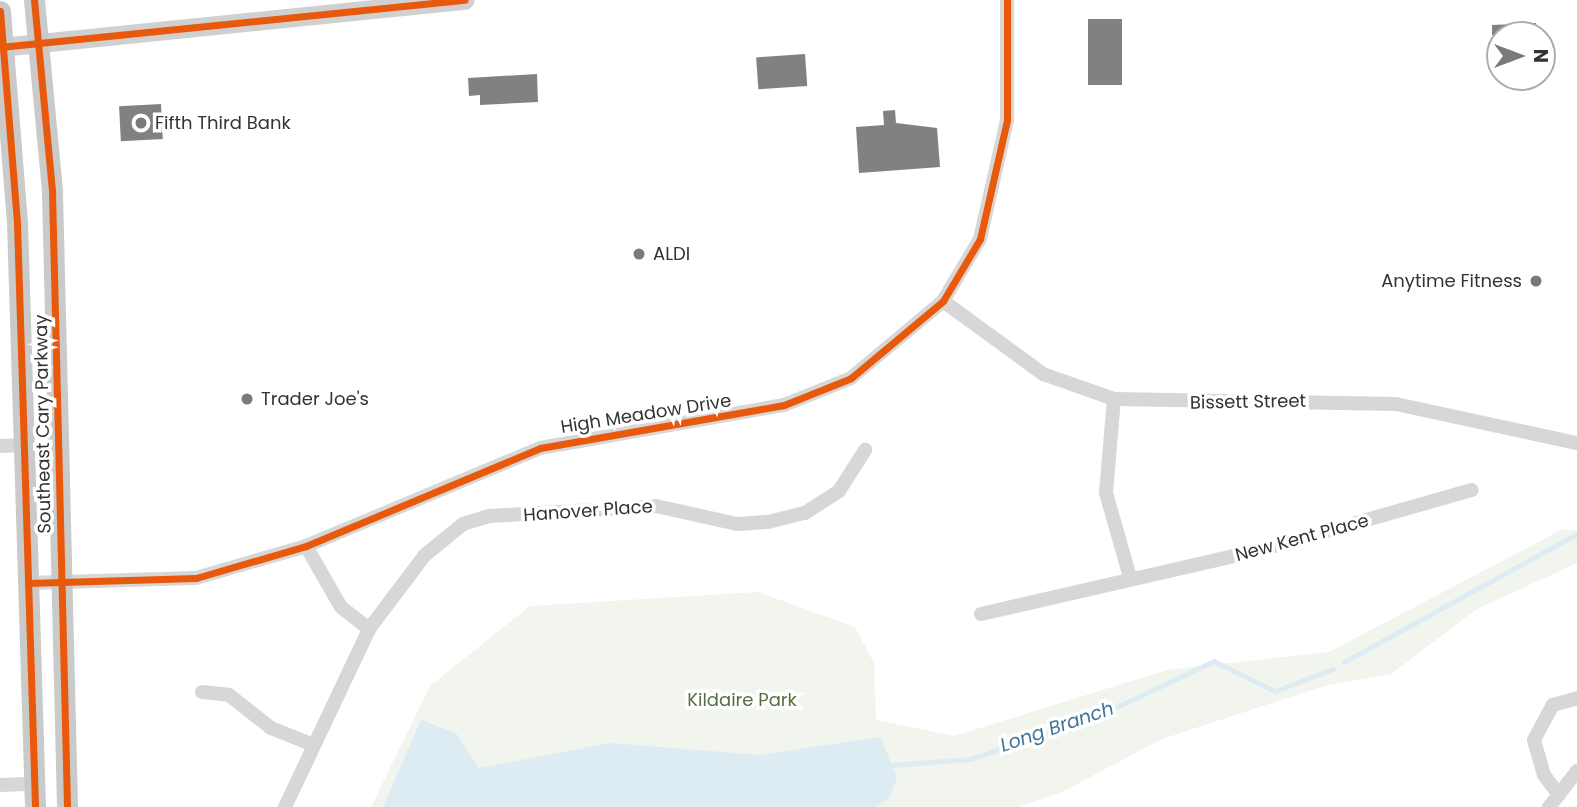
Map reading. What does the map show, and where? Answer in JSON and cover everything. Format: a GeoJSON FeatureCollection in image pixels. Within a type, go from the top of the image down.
{"type":"FeatureCollection","features":[{"type":"Feature","properties":{"kind":"main road","name":"Southeast Cary Parkway"},"geometry":{"type":"LineString","coordinates":[[34,0],[40,41],[52,192],[67,807]]}},
{"type":"Feature","properties":{"kind":"main road"},"geometry":{"type":"LineString","coordinates":[[3,46],[465,0]]}},
{"type":"Feature","properties":{"kind":"main road","name":"Southeast Cary Parkway"},"geometry":{"type":"LineString","coordinates":[[0,11],[26,445],[35,807]]}},
{"type":"Feature","properties":{"kind":"street","name":"High Meadow Drive"},"geometry":{"type":"LineString","coordinates":[[29,583],[197,578],[306,545],[540,448],[808,398],[876,362],[943,301],[980,239],[1000,169],[1008,114],[1007,0]]}},
{"type":"Feature","properties":{"kind":"street","name":"Bissett Street"},"geometry":{"type":"LineString","coordinates":[[943,301],[1043,374],[1114,399],[1396,404],[1577,443]]}},
{"type":"Feature","properties":{"kind":"street"},"geometry":{"type":"LineString","coordinates":[[1114,399],[1107,493],[1130,577]]}},
{"type":"Feature","properties":{"kind":"street"},"geometry":{"type":"LineString","coordinates":[[0,446],[26,445]]}},
{"type":"Feature","properties":{"kind":"street","name":"Hanover Place"},"geometry":{"type":"LineString","coordinates":[[285,807],[311,744],[369,629],[425,555],[463,524],[490,516],[656,506],[737,524],[778,520],[805,513],[839,491],[865,450]]}},
{"type":"Feature","properties":{"kind":"street","name":"New Kent Place"},"geometry":{"type":"LineString","coordinates":[[981,614],[1130,577],[1261,550],[1472,490]]}},
{"type":"Feature","properties":{"kind":"street"},"geometry":{"type":"LineString","coordinates":[[306,545],[341,607],[369,629]]}},
{"type":"Feature","properties":{"kind":"street"},"geometry":{"type":"LineString","coordinates":[[202,692],[229,695],[271,728],[311,744]]}},
{"type":"Feature","properties":{"kind":"street"},"geometry":{"type":"LineString","coordinates":[[1559,795],[1544,775],[1534,740],[1553,705],[1577,698]]}},
{"type":"Feature","properties":{"kind":"street"},"geometry":{"type":"LineString","coordinates":[[1549,807],[1577,771]]}},
{"type":"Feature","properties":{"kind":"street"},"geometry":{"type":"LineString","coordinates":[[0,785],[34,784]]}},
{"type":"Feature","properties":{"kind":"green space","name":"Kildaire Park"},"geometry":{"type":"Polygon","coordinates":[[[1563,529],[1577,531],[1577,563],[1477,609],[1391,674],[1324,686],[1162,739],[1062,792],[1018,807],[371,807],[430,686],[530,606],[758,592],[855,627],[874,663],[876,720],[954,736],[1167,670],[1329,652],[1563,529]]]}},
{"type":"Feature","properties":{"kind":"shaded area"},"geometry":{"type":"Polygon","coordinates":[[[421,720],[456,733],[479,768],[610,743],[760,755],[880,737],[897,777],[890,797],[875,807],[383,807],[421,720]]]}},
{"type":"Feature","properties":{"kind":"building"},"geometry":{"type":"Polygon","coordinates":[[[1088,19],[1122,19],[1122,85],[1088,85],[1088,19]]]}},
{"type":"Feature","properties":{"kind":"building"},"geometry":{"type":"Polygon","coordinates":[[[805,54],[807,86],[758,89],[756,57],[805,54]]]}},
{"type":"Feature","properties":{"kind":"building"},"geometry":{"type":"Polygon","coordinates":[[[537,74],[538,102],[480,105],[480,95],[469,96],[468,78],[537,74]]]}},
{"type":"Feature","properties":{"kind":"building","name":"Fifth Third Bank"},"geometry":{"type":"Polygon","coordinates":[[[161,104],[163,139],[121,141],[119,106],[161,104]]]}},
{"type":"Feature","properties":{"kind":"building"},"geometry":{"type":"Polygon","coordinates":[[[895,110],[896,123],[937,128],[940,167],[859,173],[856,127],[884,125],[883,111],[895,110]]]}},
{"type":"Feature","properties":{"kind":"waterway","name":"Long Branch"},"geometry":{"type":"LineString","coordinates":[[1344,662],[1577,534]]}},
{"type":"Feature","properties":{"kind":"waterway","name":"Long Branch"},"geometry":{"type":"LineString","coordinates":[[893,765],[971,759],[1106,712],[1214,661],[1275,691],[1333,669]]}},
{"type":"Feature","properties":{"kind":"cycle path"},"geometry":{"type":"LineString","coordinates":[[34,0],[52,192],[67,807]]}},
{"type":"Feature","properties":{"kind":"cycle path"},"geometry":{"type":"LineString","coordinates":[[0,47],[465,0]]}},
{"type":"Feature","properties":{"kind":"cycle path"},"geometry":{"type":"LineString","coordinates":[[28,583],[196,578],[306,546],[540,448],[784,405],[851,378],[943,301],[980,239],[1007,120],[1007,0]]}},
{"type":"Feature","properties":{"kind":"cycle path"},"geometry":{"type":"LineString","coordinates":[[0,11],[17,223],[35,807]]}},
{"type":"Feature","properties":{"kind":"place","name":"Fifth Third Bank"},"geometry":{"type":"Point","coordinates":[141,123]}},
{"type":"Feature","properties":{"kind":"place","name":"ALDI"},"geometry":{"type":"Point","coordinates":[639,254]}},
{"type":"Feature","properties":{"kind":"place","name":"Anytime Fitness"},"geometry":{"type":"Point","coordinates":[1536,281]}},
{"type":"Feature","properties":{"kind":"place","name":"Trader Joe's"},"geometry":{"type":"Point","coordinates":[247,399]}}]}
